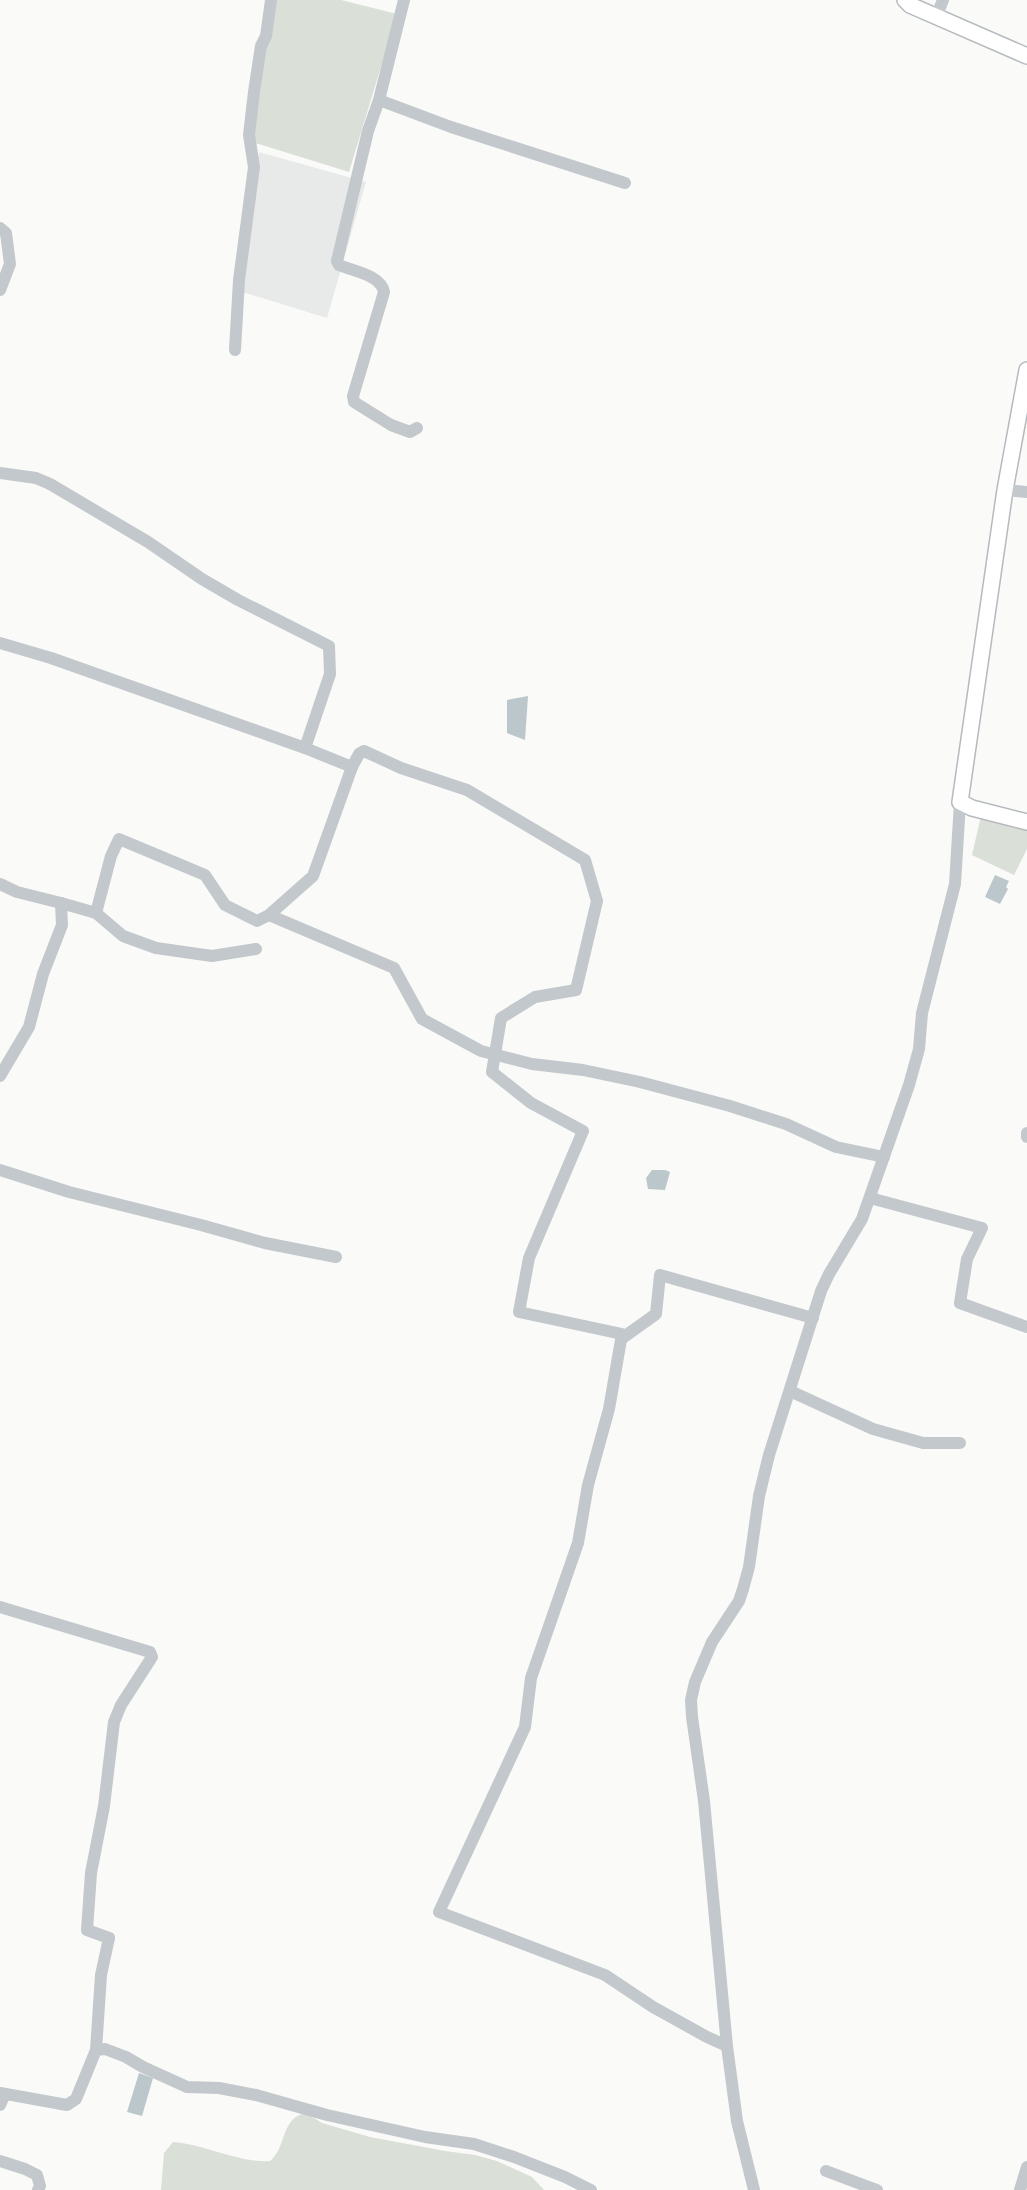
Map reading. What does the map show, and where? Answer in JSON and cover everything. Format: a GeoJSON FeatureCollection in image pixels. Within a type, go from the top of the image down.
{"type":"FeatureCollection","features":[{"type":"Feature","properties":{"kind":"main road"},"geometry":{"type":"LineString","coordinates":[[905,0],[910,5],[1027,56]]}},
{"type":"Feature","properties":{"kind":"main road"},"geometry":{"type":"LineString","coordinates":[[1027,370],[1005,490],[960,802],[972,808],[1027,822]]}},
{"type":"Feature","properties":{"kind":"street"},"geometry":{"type":"LineString","coordinates":[[235,350],[239,280],[254,167],[249,135],[261,46],[266,36],[271,0]]}},
{"type":"Feature","properties":{"kind":"street"},"geometry":{"type":"LineString","coordinates":[[404,0],[379,100],[368,131],[337,261],[339,265],[373,278],[383,287],[384,292],[353,396],[354,402],[391,425],[410,432],[417,429]]}},
{"type":"Feature","properties":{"kind":"street"},"geometry":{"type":"LineString","coordinates":[[936,16],[943,0]]}},
{"type":"Feature","properties":{"kind":"street"},"geometry":{"type":"LineString","coordinates":[[379,100],[451,127],[625,183]]}},
{"type":"Feature","properties":{"kind":"street"},"geometry":{"type":"LineString","coordinates":[[0,228],[6,233],[10,264],[0,290]]}},
{"type":"Feature","properties":{"kind":"street"},"geometry":{"type":"LineString","coordinates":[[0,473],[36,478],[50,484],[148,542],[202,579],[238,600],[329,646],[330,674],[305,748]]}},
{"type":"Feature","properties":{"kind":"street"},"geometry":{"type":"LineString","coordinates":[[1005,490],[1027,492]]}},
{"type":"Feature","properties":{"kind":"street"},"geometry":{"type":"LineString","coordinates":[[0,643],[51,658],[305,748],[352,767]]}},
{"type":"Feature","properties":{"kind":"street"},"geometry":{"type":"LineString","coordinates":[[96,913],[111,856],[119,839],[205,875],[225,905],[257,921],[269,915],[313,876],[352,767],[359,754],[364,751],[401,768],[467,790],[585,860],[597,901],[576,990],[535,997],[501,1018],[492,1072],[531,1103],[583,1131],[529,1258],[519,1312],[622,1334],[609,1409],[588,1485],[578,1543],[531,1678],[525,1727],[440,1912],[605,1975],[653,2007],[706,2037],[727,2046]]}},
{"type":"Feature","properties":{"kind":"street"},"geometry":{"type":"LineString","coordinates":[[754,2190],[737,2121],[727,2046],[706,1824],[691,1700],[695,1682],[712,1642],[739,1601],[743,1589],[749,1567],[759,1496],[813,1318],[829,1274],[862,1219],[909,1085],[919,1048],[922,1013],[955,884],[960,802]]}},
{"type":"Feature","properties":{"kind":"street"},"geometry":{"type":"LineString","coordinates":[[0,884],[17,892],[96,913],[123,936],[156,948],[212,956],[256,949]]}},
{"type":"Feature","properties":{"kind":"street"},"geometry":{"type":"LineString","coordinates":[[0,1076],[29,1027],[43,974],[62,925],[61,903]]}},
{"type":"Feature","properties":{"kind":"street"},"geometry":{"type":"LineString","coordinates":[[269,915],[394,968],[422,1019],[481,1051],[532,1064],[583,1070],[639,1082],[730,1106],[786,1124],[836,1147],[884,1157]]}},
{"type":"Feature","properties":{"kind":"street"},"geometry":{"type":"LineString","coordinates":[[0,1170],[69,1192],[265,1243],[336,1257]]}},
{"type":"Feature","properties":{"kind":"street"},"geometry":{"type":"LineString","coordinates":[[870,1198],[982,1228],[967,1259],[960,1302],[1027,1327]]}},
{"type":"Feature","properties":{"kind":"street"},"geometry":{"type":"LineString","coordinates":[[621,1339],[656,1314],[660,1275],[813,1318]]}},
{"type":"Feature","properties":{"kind":"street"},"geometry":{"type":"LineString","coordinates":[[790,1391],[873,1430],[923,1443],[960,1443]]}},
{"type":"Feature","properties":{"kind":"street"},"geometry":{"type":"LineString","coordinates":[[0,1606],[150,1652],[152,1657],[120,1705],[114,1722],[104,1806],[91,1873],[87,1930],[109,1938],[101,1975],[96,2050],[76,2099],[67,2105],[2,2097]]}},
{"type":"Feature","properties":{"kind":"street"},"geometry":{"type":"LineString","coordinates":[[96,2050],[105,2049],[126,2057],[187,2087],[219,2088],[256,2095],[327,2115],[414,2135],[474,2144],[565,2177],[591,2190]]}},
{"type":"Feature","properties":{"kind":"street"},"geometry":{"type":"LineString","coordinates":[[0,2161],[36,2175],[40,2186],[38,2190]]}},
{"type":"Feature","properties":{"kind":"street"},"geometry":{"type":"LineString","coordinates":[[1020,2190],[1027,2167]]}},
{"type":"Feature","properties":{"kind":"street"},"geometry":{"type":"LineString","coordinates":[[826,2171],[877,2190]]}},
{"type":"Feature","properties":{"kind":"shaded area"},"geometry":{"type":"Polygon","coordinates":[[[274,0],[341,0],[397,14],[349,172],[252,142],[274,0]]]}},
{"type":"Feature","properties":{"kind":"shaded area"},"geometry":{"type":"Polygon","coordinates":[[[259,152],[366,182],[327,318],[239,291],[259,152]]]}},
{"type":"Feature","properties":{"kind":"shaded area"},"geometry":{"type":"Polygon","coordinates":[[[528,696],[525,740],[507,733],[507,700],[528,696]]]}},
{"type":"Feature","properties":{"kind":"shaded area"},"geometry":{"type":"Polygon","coordinates":[[[981,816],[1008,822],[1027,830],[1027,849],[1014,875],[972,855],[981,816]]]}},
{"type":"Feature","properties":{"kind":"shaded area"},"geometry":{"type":"Polygon","coordinates":[[[995,875],[1009,881],[1006,887],[1008,889],[1000,904],[985,897],[995,875]]]}},
{"type":"Feature","properties":{"kind":"shaded area"},"geometry":{"type":"Polygon","coordinates":[[[652,1170],[670,1172],[665,1190],[648,1189],[646,1178],[652,1170]]]}},
{"type":"Feature","properties":{"kind":"shaded area"},"geometry":{"type":"Polygon","coordinates":[[[139,2073],[153,2078],[142,2116],[127,2112],[139,2073]]]}},
{"type":"Feature","properties":{"kind":"shaded area"},"geometry":{"type":"Polygon","coordinates":[[[302,2114],[309,2115],[322,2123],[370,2137],[475,2155],[497,2161],[532,2177],[544,2190],[161,2190],[164,2153],[173,2142],[245,2159],[270,2161],[279,2149],[290,2122],[302,2114]]]}}]}
